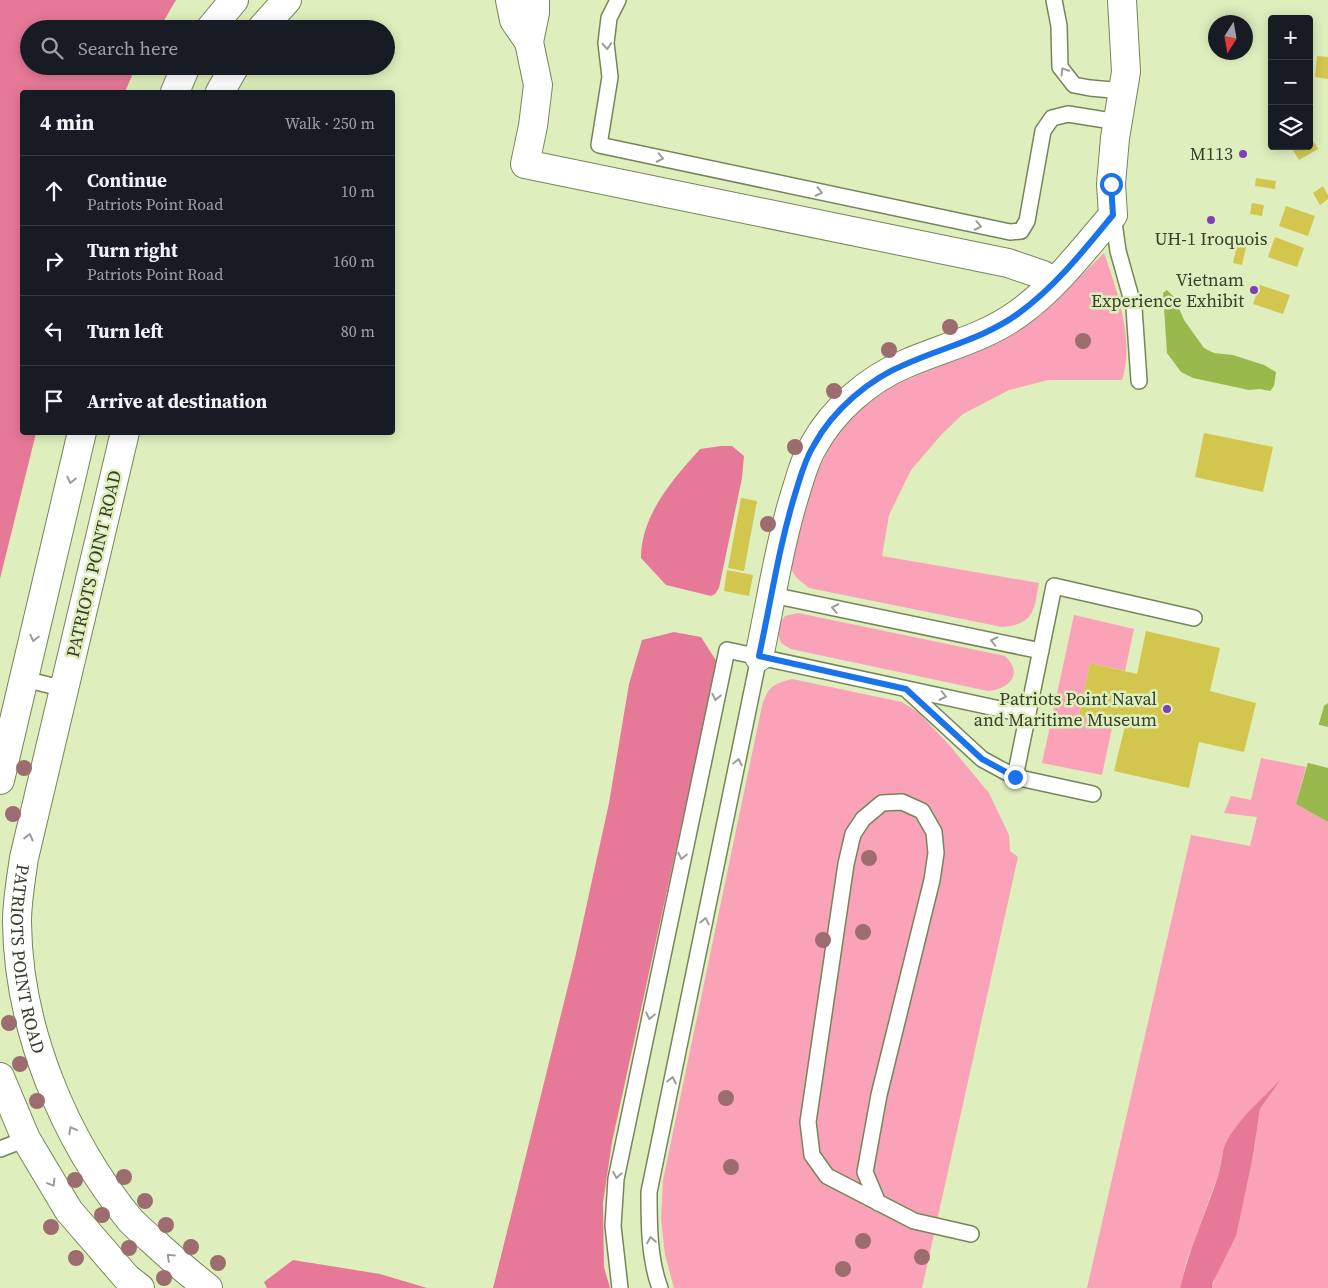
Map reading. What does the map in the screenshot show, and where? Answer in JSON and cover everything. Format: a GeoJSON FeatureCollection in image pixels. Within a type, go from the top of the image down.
{"type":"FeatureCollection","features":[{"type":"Feature","properties":{"kind":"street"},"geometry":{"type":"LineString","coordinates":[[217,20],[234,0]]}},
{"type":"Feature","properties":{"kind":"street"},"geometry":{"type":"LineString","coordinates":[[269,20],[287,0]]}},
{"type":"Feature","properties":{"kind":"street"},"geometry":{"type":"LineString","coordinates":[[510,0],[514,20],[529,42],[538,85],[534,126],[525,164],[1008,263],[1043,275],[1050,286]]}},
{"type":"Feature","properties":{"kind":"street"},"geometry":{"type":"LineString","coordinates":[[529,42],[535,13],[535,0]]}},
{"type":"Feature","properties":{"kind":"street"},"geometry":{"type":"LineString","coordinates":[[759,656],[788,516],[813,445],[830,420],[877,379],[904,364],[984,334],[1019,313],[1050,286],[1113,215],[1111,184],[1126,72],[1122,0]]}},
{"type":"Feature","properties":{"kind":"street"},"geometry":{"type":"LineString","coordinates":[[176,90],[182,75]]}},
{"type":"Feature","properties":{"kind":"street"},"geometry":{"type":"LineString","coordinates":[[221,90],[230,75]]}},
{"type":"Feature","properties":{"kind":"street"},"geometry":{"type":"LineString","coordinates":[[0,780],[81,435]]}},
{"type":"Feature","properties":{"kind":"street","name":"PATRIOTS POINT ROAD"},"geometry":{"type":"LineString","coordinates":[[124,435],[24,858],[17,921],[20,975],[32,1026],[50,1081],[68,1123],[92,1167],[132,1222],[179,1266],[208,1288]]}},
{"type":"Feature","properties":{"kind":"street"},"geometry":{"type":"LineString","coordinates":[[0,1077],[26,1138],[69,1211],[127,1278],[140,1288]]}},
{"type":"Feature","properties":{"kind":"lane"},"geometry":{"type":"LineString","coordinates":[[618,0],[609,18],[606,43],[610,76],[599,145],[1010,232],[1021,231],[1027,220],[1043,131],[1052,118],[1068,114],[1118,122]]}},
{"type":"Feature","properties":{"kind":"lane"},"geometry":{"type":"LineString","coordinates":[[1054,0],[1059,26],[1060,67],[1074,85],[1123,91]]}},
{"type":"Feature","properties":{"kind":"lane"},"geometry":{"type":"LineString","coordinates":[[1113,215],[1118,251],[1134,308],[1139,381]]}},
{"type":"Feature","properties":{"kind":"lane"},"geometry":{"type":"LineString","coordinates":[[1015,777],[1054,586],[1194,618]]}},
{"type":"Feature","properties":{"kind":"lane"},"geometry":{"type":"LineString","coordinates":[[772,595],[1041,651]]}},
{"type":"Feature","properties":{"kind":"lane"},"geometry":{"type":"LineString","coordinates":[[620,1288],[613,1226],[616,1179],[726,650],[1028,714]]}},
{"type":"Feature","properties":{"kind":"lane"},"geometry":{"type":"LineString","coordinates":[[660,1288],[657,1280],[650,1230],[649,1192],[759,656]]}},
{"type":"Feature","properties":{"kind":"lane"},"geometry":{"type":"LineString","coordinates":[[24,680],[64,689]]}},
{"type":"Feature","properties":{"kind":"lane"},"geometry":{"type":"LineString","coordinates":[[906,689],[982,759],[1015,777],[1093,794]]}},
{"type":"Feature","properties":{"kind":"lane"},"geometry":{"type":"LineString","coordinates":[[878,1203],[865,1172],[879,1095],[932,880],[936,853],[934,832],[922,811],[902,802],[882,803],[863,819],[853,834],[846,864],[808,1122],[812,1154],[827,1176],[878,1203],[914,1221],[971,1234]]}},
{"type":"Feature","properties":{"kind":"lane"},"geometry":{"type":"LineString","coordinates":[[0,1148],[26,1138]]}},
{"type":"Feature","properties":{"kind":"shaded area"},"geometry":{"type":"Polygon","coordinates":[[[0,0],[176,0],[164,20],[20,20],[20,75],[132,75],[126,90],[20,90],[20,435],[36,435],[0,579],[0,0]]]}},
{"type":"Feature","properties":{"kind":"shaded area"},"geometry":{"type":"Polygon","coordinates":[[[1104,253],[1123,316],[1126,349],[1122,380],[1048,380],[1009,390],[963,414],[942,434],[911,470],[889,515],[882,556],[1039,583],[1034,608],[1027,619],[1021,623],[1002,627],[809,588],[799,580],[792,571],[790,562],[807,491],[832,443],[859,408],[894,385],[992,345],[1040,316],[1104,253]]]}},
{"type":"Feature","properties":{"kind":"shaded area"},"geometry":{"type":"Polygon","coordinates":[[[1167,290],[1174,297],[1184,320],[1204,348],[1214,353],[1233,355],[1264,365],[1276,372],[1274,386],[1270,391],[1260,389],[1249,390],[1193,378],[1181,372],[1167,353],[1163,293],[1167,290]]]}},
{"type":"Feature","properties":{"kind":"shaded area"},"geometry":{"type":"Polygon","coordinates":[[[732,446],[744,456],[742,478],[719,588],[711,596],[666,585],[641,558],[642,542],[646,527],[669,485],[700,449],[732,446]]]}},
{"type":"Feature","properties":{"kind":"shaded area"},"geometry":{"type":"Polygon","coordinates":[[[798,613],[1005,656],[1011,663],[1014,674],[1008,684],[996,690],[988,691],[791,649],[781,643],[778,633],[779,624],[785,616],[798,613]]]}},
{"type":"Feature","properties":{"kind":"shaded area"},"geometry":{"type":"Polygon","coordinates":[[[1074,615],[1134,629],[1125,671],[1090,663],[1079,714],[1113,723],[1102,775],[1042,763],[1074,615]]]}},
{"type":"Feature","properties":{"kind":"shaded area"},"geometry":{"type":"Polygon","coordinates":[[[674,632],[701,637],[717,662],[612,1142],[603,1203],[604,1267],[610,1288],[493,1288],[575,958],[609,803],[629,684],[642,640],[674,632]]]}},
{"type":"Feature","properties":{"kind":"shaded area"},"geometry":{"type":"Polygon","coordinates":[[[792,679],[902,702],[919,713],[950,746],[989,793],[1009,835],[1010,851],[1018,857],[922,1288],[674,1288],[665,1255],[661,1219],[663,1180],[762,706],[766,694],[772,687],[792,679]]]}},
{"type":"Feature","properties":{"kind":"shaded area"},"geometry":{"type":"Polygon","coordinates":[[[1328,703],[1328,822],[1296,804],[1324,706],[1328,703]]]}},
{"type":"Feature","properties":{"kind":"shaded area"},"geometry":{"type":"Polygon","coordinates":[[[1261,758],[1306,767],[1296,804],[1328,822],[1328,1288],[1212,1288],[1253,1157],[1260,1109],[1278,1083],[1222,1154],[1219,1173],[1186,1263],[1180,1288],[1087,1288],[1191,835],[1250,846],[1257,817],[1224,813],[1231,796],[1251,800],[1261,758]]]}},
{"type":"Feature","properties":{"kind":"shaded area"},"geometry":{"type":"Polygon","coordinates":[[[1281,1079],[1260,1109],[1253,1156],[1236,1236],[1213,1282],[1212,1288],[1180,1288],[1193,1245],[1218,1176],[1226,1143],[1246,1115],[1281,1079]]]}},
{"type":"Feature","properties":{"kind":"shaded area"},"geometry":{"type":"Polygon","coordinates":[[[293,1260],[380,1274],[427,1288],[267,1288],[264,1282],[293,1260]]]}},
{"type":"Feature","properties":{"kind":"pier"},"geometry":{"type":"Polygon","coordinates":[[[1316,724],[1328,727],[1328,768],[1305,762],[1316,724]]]}},
{"type":"Feature","properties":{"kind":"building"},"geometry":{"type":"Polygon","coordinates":[[[1317,56],[1328,57],[1328,79],[1315,77],[1317,56]]]}},
{"type":"Feature","properties":{"kind":"building"},"geometry":{"type":"Polygon","coordinates":[[[1313,141],[1318,149],[1299,160],[1293,150],[1313,150],[1313,141]]]}},
{"type":"Feature","properties":{"kind":"building"},"geometry":{"type":"Polygon","coordinates":[[[1256,178],[1276,181],[1275,189],[1255,186],[1256,178]]]}},
{"type":"Feature","properties":{"kind":"building"},"geometry":{"type":"Polygon","coordinates":[[[1323,186],[1328,199],[1320,205],[1313,193],[1323,186]]]}},
{"type":"Feature","properties":{"kind":"building"},"geometry":{"type":"Polygon","coordinates":[[[1252,203],[1264,205],[1262,216],[1250,214],[1252,203]]]}},
{"type":"Feature","properties":{"kind":"building"},"geometry":{"type":"Polygon","coordinates":[[[1286,206],[1315,216],[1308,236],[1279,226],[1286,206]]]}},
{"type":"Feature","properties":{"kind":"building"},"geometry":{"type":"Polygon","coordinates":[[[1275,237],[1304,248],[1297,267],[1268,257],[1275,237]]]}},
{"type":"Feature","properties":{"kind":"building"},"geometry":{"type":"Polygon","coordinates":[[[1238,240],[1247,243],[1242,265],[1233,263],[1238,240]]]}},
{"type":"Feature","properties":{"kind":"building"},"geometry":{"type":"Polygon","coordinates":[[[1260,285],[1290,295],[1283,314],[1253,304],[1260,285]]]}},
{"type":"Feature","properties":{"kind":"building"},"geometry":{"type":"Polygon","coordinates":[[[1204,433],[1273,447],[1263,492],[1195,477],[1204,433]]]}},
{"type":"Feature","properties":{"kind":"building"},"geometry":{"type":"Polygon","coordinates":[[[741,498],[757,501],[744,571],[728,568],[741,498]]]}},
{"type":"Feature","properties":{"kind":"building"},"geometry":{"type":"Polygon","coordinates":[[[727,570],[753,575],[749,596],[724,591],[727,570]]]}},
{"type":"Feature","properties":{"kind":"building","name":"Patriots Point Naval and Maritime Museum"},"geometry":{"type":"Polygon","coordinates":[[[1146,631],[1220,648],[1210,691],[1256,703],[1244,752],[1199,742],[1189,788],[1114,771],[1125,726],[1079,715],[1090,663],[1137,674],[1146,631]]]}},
{"type":"Feature","properties":{"kind":"place","name":"M113"},"geometry":{"type":"Point","coordinates":[1243,154]}},
{"type":"Feature","properties":{"kind":"place","name":"UH-1 Iroquois"},"geometry":{"type":"Point","coordinates":[1211,220]}},
{"type":"Feature","properties":{"kind":"place","name":"Vietnam Experience Exhibit"},"geometry":{"type":"Point","coordinates":[1254,290]}},
{"type":"Feature","properties":{"kind":"place","name":"Patriots Point Naval and Maritime Museum"},"geometry":{"type":"Point","coordinates":[1167,709]}},
{"type":"Feature","properties":{"kind":"route"},"geometry":{"type":"LineString","coordinates":[[1015,777],[982,759],[906,689],[759,656],[788,516],[813,445],[830,420],[877,379],[904,364],[984,334],[1019,313],[1050,286],[1113,215],[1111,184]]}}]}
